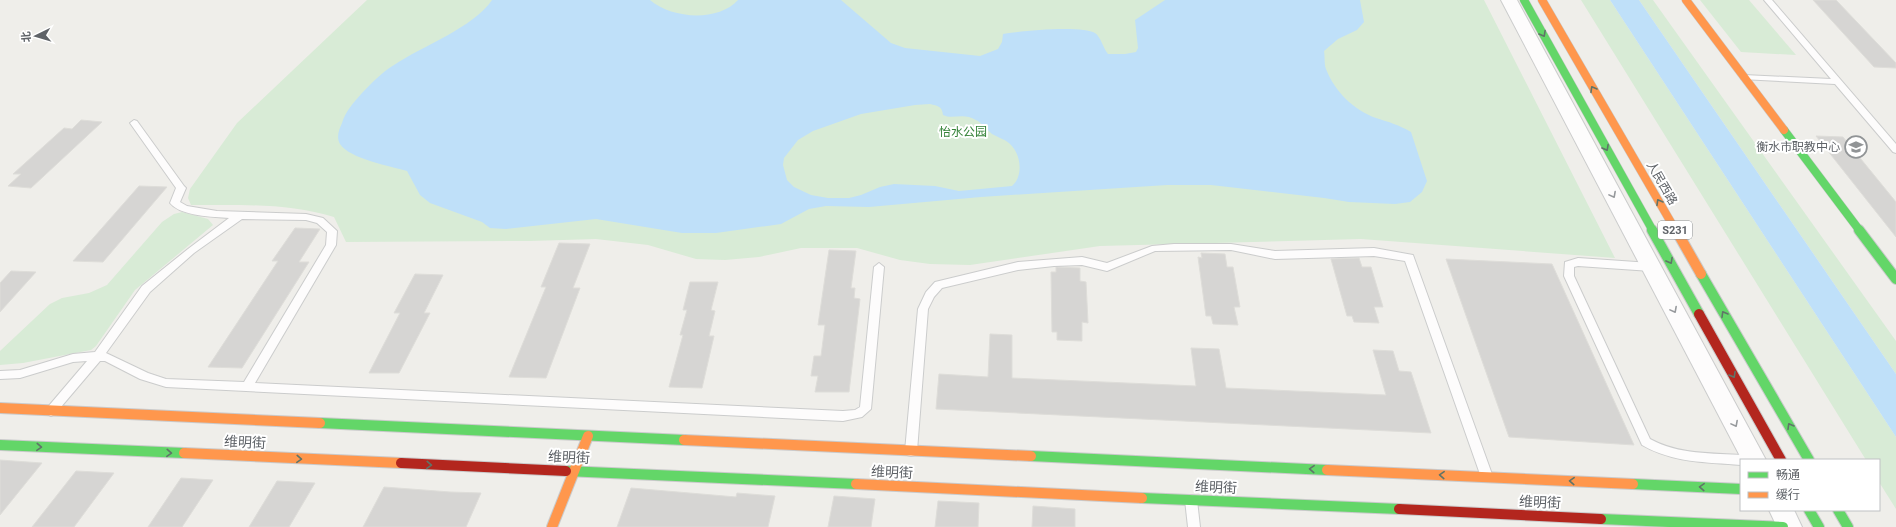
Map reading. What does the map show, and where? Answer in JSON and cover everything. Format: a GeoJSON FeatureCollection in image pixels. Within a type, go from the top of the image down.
{"type":"FeatureCollection","features":[{"type":"Feature","properties":{"kind":"street"},"geometry":{"type":"LineString","coordinates":[[1509,0],[1753,459]]}},
{"type":"Feature","properties":{"kind":"street","name":"S231"},"geometry":{"type":"LineString","coordinates":[[1524,0],[1780,459]]}},
{"type":"Feature","properties":{"kind":"street","name":"人民西路"},"geometry":{"type":"LineString","coordinates":[[1542,0],[1808,459]]}},
{"type":"Feature","properties":{"kind":"street"},"geometry":{"type":"LineString","coordinates":[[1686,0],[1896,279]]}},
{"type":"Feature","properties":{"kind":"street","name":"维明街"},"geometry":{"type":"LineString","coordinates":[[0,408],[1740,489]]}},
{"type":"Feature","properties":{"kind":"street"},"geometry":{"type":"LineString","coordinates":[[552,527],[588,436]]}},
{"type":"Feature","properties":{"kind":"street","name":"维明街"},"geometry":{"type":"LineString","coordinates":[[0,445],[1783,527]]}},
{"type":"Feature","properties":{"kind":"street"},"geometry":{"type":"LineString","coordinates":[[1782,511],[1790,527]]}},
{"type":"Feature","properties":{"kind":"street"},"geometry":{"type":"LineString","coordinates":[[1810,511],[1819,527]]}},
{"type":"Feature","properties":{"kind":"street"},"geometry":{"type":"LineString","coordinates":[[1839,511],[1848,527]]}},
{"type":"Feature","properties":{"kind":"lane"},"geometry":{"type":"LineString","coordinates":[[1768,0],[1896,150]]}},
{"type":"Feature","properties":{"kind":"lane"},"geometry":{"type":"LineString","coordinates":[[1744,77],[1838,82]]}},
{"type":"Feature","properties":{"kind":"lane"},"geometry":{"type":"LineString","coordinates":[[134,123],[181,188],[175,203],[179,207],[204,212],[240,215],[306,217],[320,220],[332,231],[331,245],[247,387]]}},
{"type":"Feature","properties":{"kind":"lane"},"geometry":{"type":"LineString","coordinates":[[51,411],[97,356],[146,289],[185,256],[240,215]]}},
{"type":"Feature","properties":{"kind":"lane"},"geometry":{"type":"LineString","coordinates":[[911,450],[922,309],[930,295],[939,285],[1018,266],[1054,262],[1082,261],[1106,267],[1124,262],[1145,251],[1174,247],[1231,247],[1258,253],[1276,254],[1337,251],[1374,252],[1409,258],[1487,477]]}},
{"type":"Feature","properties":{"kind":"lane"},"geometry":{"type":"LineString","coordinates":[[1651,266],[1578,262],[1569,265],[1569,276],[1646,442],[1659,450],[1670,454],[1740,460]]}},
{"type":"Feature","properties":{"kind":"lane"},"geometry":{"type":"LineString","coordinates":[[0,375],[20,374],[73,358],[97,356],[107,357],[144,376],[166,383],[842,416],[858,414],[864,409],[879,267]]}},
{"type":"Feature","properties":{"kind":"lane"},"geometry":{"type":"LineString","coordinates":[[1191,500],[1194,527]]}},
{"type":"Feature","properties":{"kind":"green space","name":"怡水公园"},"geometry":{"type":"Polygon","coordinates":[[[367,0],[1484,0],[1615,258],[1361,239],[1100,246],[970,265],[930,264],[900,260],[857,248],[801,248],[759,257],[725,260],[696,259],[648,245],[596,239],[530,241],[346,242],[334,217],[317,212],[263,206],[191,205],[188,198],[190,189],[237,123],[367,0]]]}},
{"type":"Feature","properties":{"kind":"green space"},"geometry":{"type":"Polygon","coordinates":[[[1581,0],[1610,0],[1896,437],[1896,509],[1880,484],[1880,459],[1865,459],[1581,0]]]}},
{"type":"Feature","properties":{"kind":"green space"},"geometry":{"type":"Polygon","coordinates":[[[1639,0],[1653,0],[1896,341],[1896,374],[1639,0]]]}},
{"type":"Feature","properties":{"kind":"green space"},"geometry":{"type":"Polygon","coordinates":[[[1700,0],[1749,0],[1796,55],[1741,52],[1700,0]]]}},
{"type":"Feature","properties":{"kind":"green space"},"geometry":{"type":"Polygon","coordinates":[[[182,212],[208,219],[213,225],[135,290],[96,346],[91,350],[23,363],[0,365],[0,351],[50,304],[62,298],[89,293],[107,285],[162,222],[174,214],[182,212]]]}},
{"type":"Feature","properties":{"kind":"water"},"geometry":{"type":"Polygon","coordinates":[[[492,0],[650,0],[670,11],[682,14],[707,15],[719,12],[738,0],[841,0],[891,43],[905,48],[980,56],[998,49],[1002,42],[1003,34],[1050,29],[1077,29],[1095,33],[1099,37],[1108,54],[1125,54],[1136,52],[1138,48],[1135,20],[1165,0],[1360,0],[1364,22],[1357,30],[1338,39],[1324,51],[1326,69],[1340,93],[1353,105],[1368,115],[1411,132],[1427,181],[1422,192],[1410,202],[1395,204],[1349,202],[1211,185],[1167,185],[981,197],[869,207],[826,206],[809,209],[781,224],[716,233],[682,233],[596,219],[506,229],[490,228],[482,222],[430,203],[420,195],[407,171],[352,154],[340,144],[338,136],[343,119],[350,107],[362,93],[389,68],[460,28],[483,10],[492,0]],[[930,104],[861,114],[813,131],[798,140],[784,158],[783,165],[787,180],[794,187],[811,195],[828,198],[849,198],[880,187],[894,184],[935,186],[959,191],[1012,186],[1016,182],[1020,164],[1013,147],[1009,143],[992,134],[976,120],[962,116],[951,117],[943,115],[941,108],[930,104]]]}},
{"type":"Feature","properties":{"kind":"water"},"geometry":{"type":"Polygon","coordinates":[[[1610,0],[1639,0],[1896,374],[1896,437],[1610,0]]]}},
{"type":"Feature","properties":{"kind":"building"},"geometry":{"type":"Polygon","coordinates":[[[1813,0],[1836,0],[1896,63],[1896,68],[1874,67],[1813,0]]]}},
{"type":"Feature","properties":{"kind":"building"},"geometry":{"type":"Polygon","coordinates":[[[81,120],[102,122],[31,188],[8,186],[21,174],[13,174],[64,128],[72,129],[81,120]]]}},
{"type":"Feature","properties":{"kind":"building"},"geometry":{"type":"Polygon","coordinates":[[[1816,136],[1843,137],[1896,202],[1896,237],[1816,136]]]}},
{"type":"Feature","properties":{"kind":"building"},"geometry":{"type":"Polygon","coordinates":[[[139,186],[167,187],[103,262],[73,261],[139,186]]]}},
{"type":"Feature","properties":{"kind":"building"},"geometry":{"type":"Polygon","coordinates":[[[295,228],[320,229],[299,262],[309,262],[242,368],[208,367],[278,261],[272,261],[295,228]]]}},
{"type":"Feature","properties":{"kind":"building"},"geometry":{"type":"Polygon","coordinates":[[[559,243],[590,244],[573,288],[580,288],[546,378],[509,377],[546,287],[541,287],[559,243]]]}},
{"type":"Feature","properties":{"kind":"building"},"geometry":{"type":"Polygon","coordinates":[[[829,250],[856,251],[851,288],[855,288],[854,298],[860,299],[849,392],[815,392],[818,376],[811,376],[814,356],[821,356],[825,325],[818,325],[829,250]]]}},
{"type":"Feature","properties":{"kind":"building"},"geometry":{"type":"Polygon","coordinates":[[[1201,253],[1225,254],[1227,267],[1233,267],[1240,307],[1234,307],[1238,325],[1213,324],[1211,316],[1206,316],[1198,257],[1202,258],[1201,253]]]}},
{"type":"Feature","properties":{"kind":"building"},"geometry":{"type":"Polygon","coordinates":[[[1359,258],[1362,267],[1371,267],[1383,307],[1374,307],[1379,323],[1354,322],[1352,316],[1347,316],[1331,259],[1359,258]]]}},
{"type":"Feature","properties":{"kind":"building"},"geometry":{"type":"Polygon","coordinates":[[[1446,259],[1552,264],[1634,445],[1509,437],[1446,259]]]}},
{"type":"Feature","properties":{"kind":"building"},"geometry":{"type":"Polygon","coordinates":[[[1056,267],[1080,268],[1080,281],[1086,282],[1088,323],[1082,322],[1082,341],[1057,340],[1057,332],[1052,332],[1051,272],[1056,272],[1056,267]]]}},
{"type":"Feature","properties":{"kind":"building"},"geometry":{"type":"Polygon","coordinates":[[[11,271],[36,272],[0,312],[0,283],[11,271]]]}},
{"type":"Feature","properties":{"kind":"building"},"geometry":{"type":"Polygon","coordinates":[[[415,274],[443,275],[424,313],[430,313],[399,373],[369,373],[400,313],[394,313],[415,274]]]}},
{"type":"Feature","properties":{"kind":"building"},"geometry":{"type":"Polygon","coordinates":[[[690,282],[718,282],[711,310],[715,311],[709,336],[714,336],[702,388],[669,387],[683,335],[680,335],[687,310],[683,310],[690,282]]]}},
{"type":"Feature","properties":{"kind":"building"},"geometry":{"type":"Polygon","coordinates":[[[990,334],[1012,335],[1012,378],[1196,386],[1191,348],[1219,349],[1226,388],[1386,395],[1373,350],[1393,351],[1399,371],[1411,372],[1431,433],[936,409],[939,374],[988,377],[990,334]]]}},
{"type":"Feature","properties":{"kind":"building"},"geometry":{"type":"Polygon","coordinates":[[[0,460],[42,463],[0,515],[0,460]]]}},
{"type":"Feature","properties":{"kind":"building"},"geometry":{"type":"Polygon","coordinates":[[[76,471],[114,473],[74,527],[32,527],[76,471]]]}},
{"type":"Feature","properties":{"kind":"building"},"geometry":{"type":"Polygon","coordinates":[[[181,478],[213,480],[182,527],[148,527],[181,478]]]}},
{"type":"Feature","properties":{"kind":"building"},"geometry":{"type":"Polygon","coordinates":[[[277,481],[315,483],[289,527],[249,527],[277,481]]]}},
{"type":"Feature","properties":{"kind":"building"},"geometry":{"type":"Polygon","coordinates":[[[384,487],[481,493],[466,527],[363,527],[384,487]]]}},
{"type":"Feature","properties":{"kind":"building"},"geometry":{"type":"Polygon","coordinates":[[[631,488],[736,497],[737,493],[775,496],[768,527],[617,527],[631,488]]]}},
{"type":"Feature","properties":{"kind":"building"},"geometry":{"type":"Polygon","coordinates":[[[834,496],[875,499],[871,527],[828,527],[834,496]]]}},
{"type":"Feature","properties":{"kind":"building"},"geometry":{"type":"Polygon","coordinates":[[[938,501],[979,503],[978,527],[935,527],[938,501]]]}},
{"type":"Feature","properties":{"kind":"building"},"geometry":{"type":"Polygon","coordinates":[[[1033,506],[1075,509],[1075,527],[1032,527],[1033,506]]]}},
{"type":"Feature","properties":{"kind":"traffic: fast"},"geometry":{"type":"LineString","coordinates":[[1524,0],[1699,314]]}},
{"type":"Feature","properties":{"kind":"traffic: fast"},"geometry":{"type":"LineString","coordinates":[[1784,130],[1896,279]]}},
{"type":"Feature","properties":{"kind":"traffic: fast"},"geometry":{"type":"LineString","coordinates":[[1701,274],[1808,459]]}},
{"type":"Feature","properties":{"kind":"traffic: fast"},"geometry":{"type":"LineString","coordinates":[[320,423],[684,440]]}},
{"type":"Feature","properties":{"kind":"traffic: fast"},"geometry":{"type":"LineString","coordinates":[[0,445],[184,453]]}},
{"type":"Feature","properties":{"kind":"traffic: fast"},"geometry":{"type":"LineString","coordinates":[[1031,456],[1327,470]]}},
{"type":"Feature","properties":{"kind":"traffic: fast"},"geometry":{"type":"LineString","coordinates":[[566,471],[856,484]]}},
{"type":"Feature","properties":{"kind":"traffic: fast"},"geometry":{"type":"LineString","coordinates":[[1633,484],[1740,489]]}},
{"type":"Feature","properties":{"kind":"traffic: fast"},"geometry":{"type":"LineString","coordinates":[[1142,498],[1399,509]]}},
{"type":"Feature","properties":{"kind":"traffic: fast"},"geometry":{"type":"LineString","coordinates":[[1810,511],[1819,527]]}},
{"type":"Feature","properties":{"kind":"traffic: fast"},"geometry":{"type":"LineString","coordinates":[[1839,511],[1848,527]]}},
{"type":"Feature","properties":{"kind":"traffic: fast"},"geometry":{"type":"LineString","coordinates":[[1601,519],[1783,527]]}},
{"type":"Feature","properties":{"kind":"traffic: slow"},"geometry":{"type":"LineString","coordinates":[[1542,0],[1701,274]]}},
{"type":"Feature","properties":{"kind":"traffic: slow"},"geometry":{"type":"LineString","coordinates":[[1686,0],[1784,130]]}},
{"type":"Feature","properties":{"kind":"traffic: slow"},"geometry":{"type":"LineString","coordinates":[[0,408],[320,423]]}},
{"type":"Feature","properties":{"kind":"traffic: slow"},"geometry":{"type":"LineString","coordinates":[[552,527],[588,436]]}},
{"type":"Feature","properties":{"kind":"traffic: slow"},"geometry":{"type":"LineString","coordinates":[[684,440],[1031,456]]}},
{"type":"Feature","properties":{"kind":"traffic: slow"},"geometry":{"type":"LineString","coordinates":[[184,453],[401,463]]}},
{"type":"Feature","properties":{"kind":"traffic: slow"},"geometry":{"type":"LineString","coordinates":[[1327,470],[1633,484]]}},
{"type":"Feature","properties":{"kind":"traffic: slow"},"geometry":{"type":"LineString","coordinates":[[856,484],[1142,498]]}},
{"type":"Feature","properties":{"kind":"traffic: jam"},"geometry":{"type":"LineString","coordinates":[[1699,314],[1780,459]]}},
{"type":"Feature","properties":{"kind":"traffic: jam"},"geometry":{"type":"LineString","coordinates":[[401,463],[566,471]]}},
{"type":"Feature","properties":{"kind":"traffic: jam"},"geometry":{"type":"LineString","coordinates":[[1399,509],[1601,519]]}},
{"type":"Feature","properties":{"kind":"place","name":"衡水市职教中心"},"geometry":{"type":"Point","coordinates":[1856,147]}}]}
